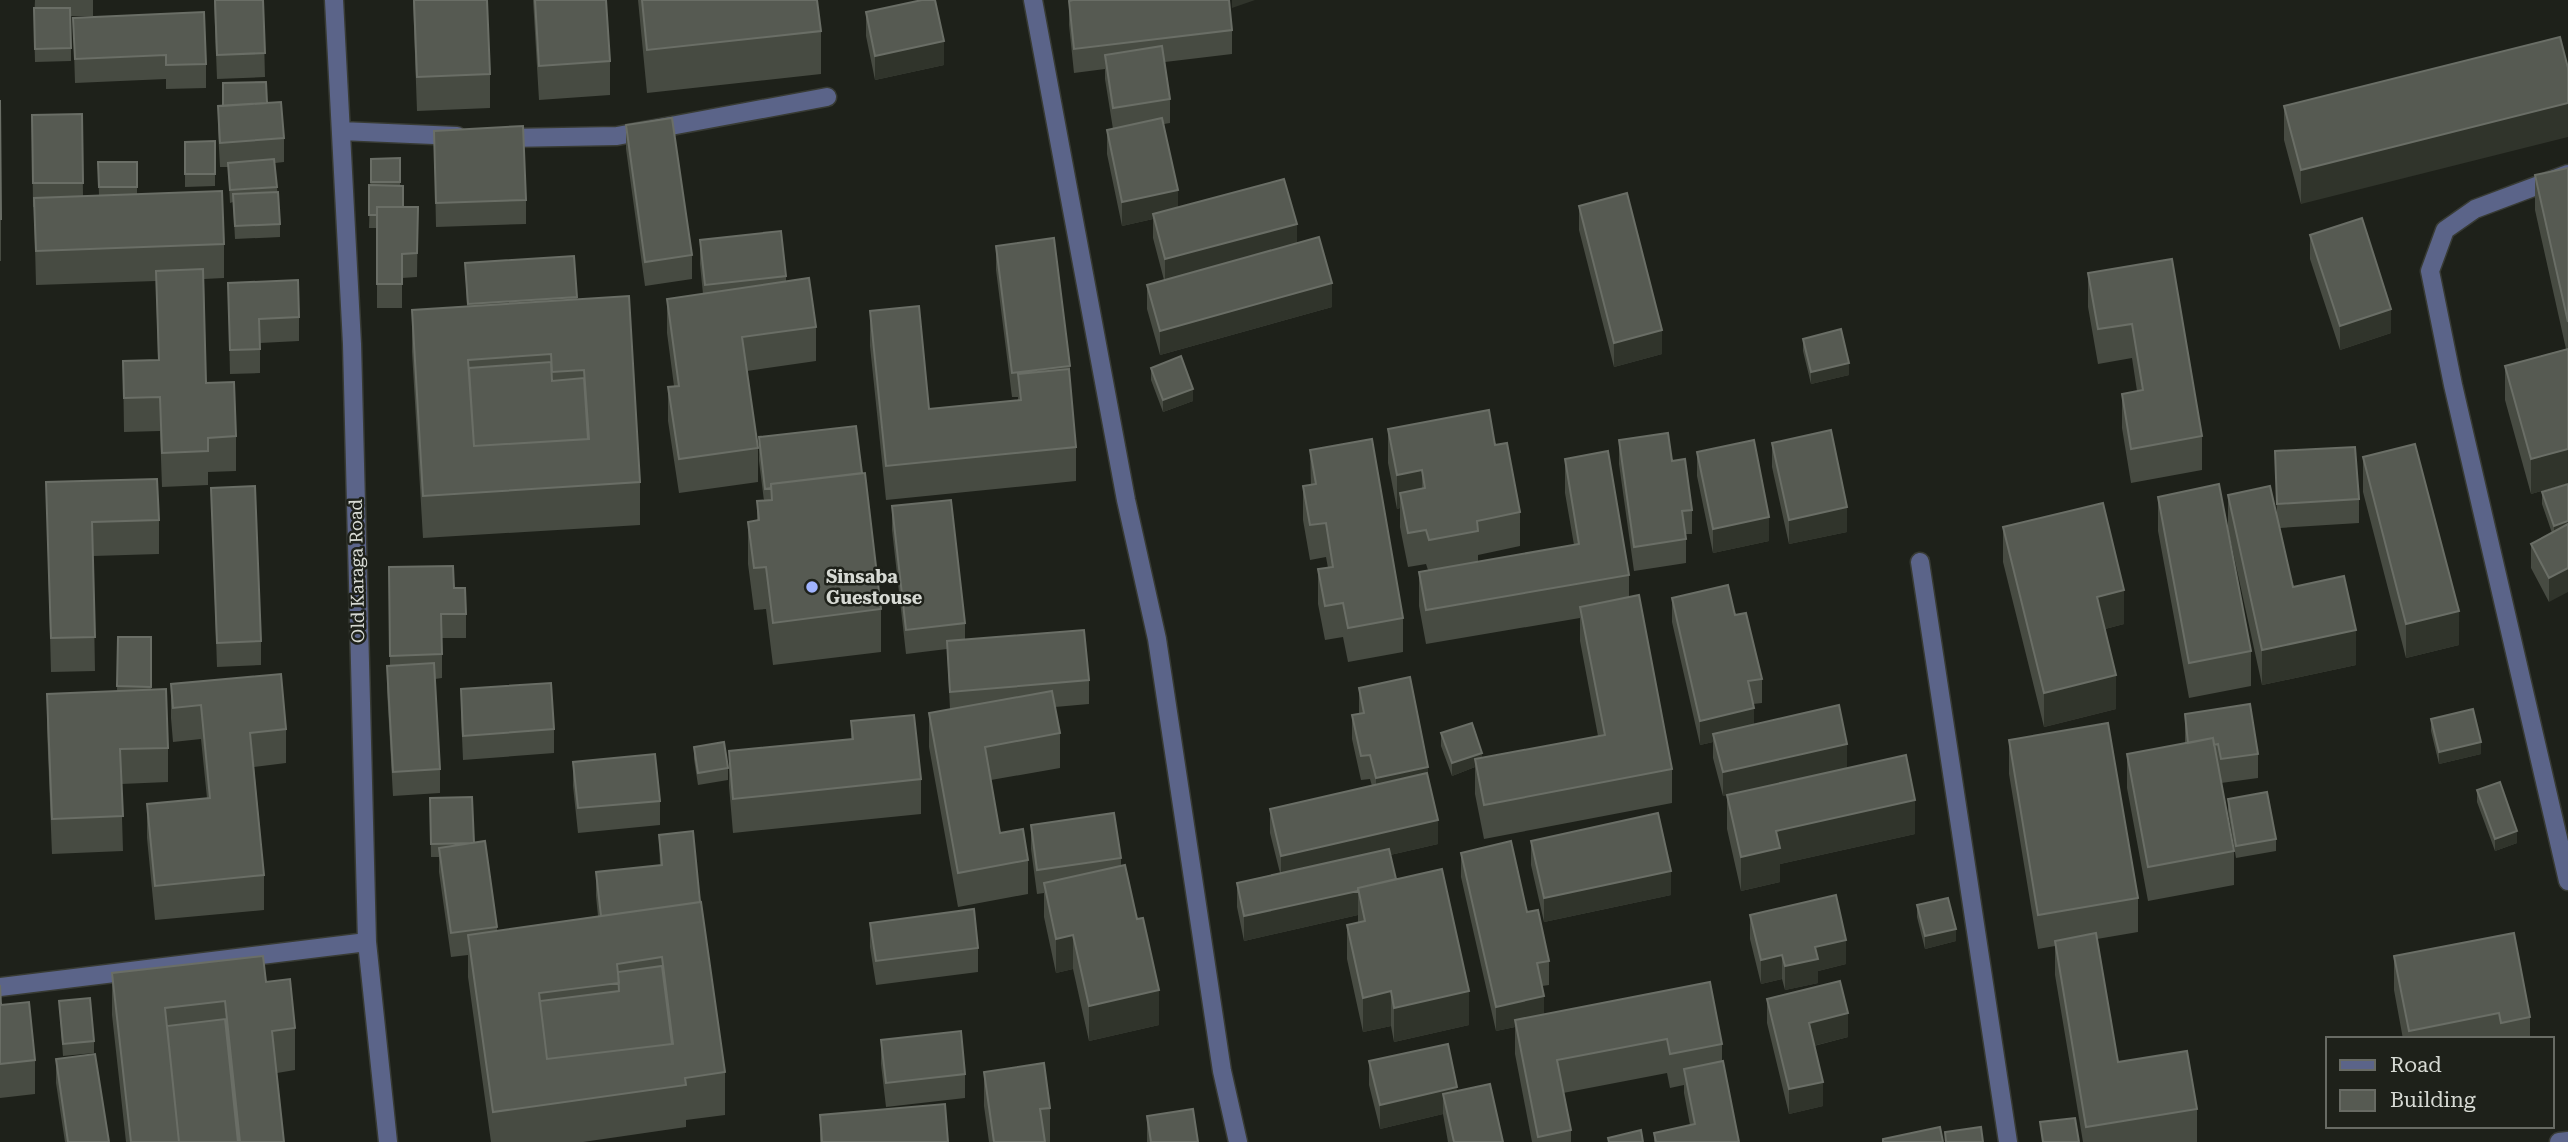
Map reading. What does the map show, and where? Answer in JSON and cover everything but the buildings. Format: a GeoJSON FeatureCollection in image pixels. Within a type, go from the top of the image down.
{"type":"FeatureCollection","features":[{"type":"Feature","properties":{"kind":"street","name":"Old Karaga Road"},"geometry":{"type":"LineString","coordinates":[[334,0],[352,344],[367,942],[388,1142]]}},
{"type":"Feature","properties":{"kind":"street"},"geometry":{"type":"LineString","coordinates":[[1033,0],[1126,500],[1157,639],[1222,1071],[1238,1142]]}},
{"type":"Feature","properties":{"kind":"street"},"geometry":{"type":"LineString","coordinates":[[341,131],[533,140],[618,136],[827,97]]}},
{"type":"Feature","properties":{"kind":"street"},"geometry":{"type":"LineString","coordinates":[[2568,174],[2475,209],[2445,230],[2430,271],[2453,385],[2568,881]]}},
{"type":"Feature","properties":{"kind":"street"},"geometry":{"type":"LineString","coordinates":[[1920,562],[2008,1142]]}},
{"type":"Feature","properties":{"kind":"street"},"geometry":{"type":"LineString","coordinates":[[0,987],[367,942]]}},
{"type":"Feature","properties":{"kind":"street"},"geometry":{"type":"LineString","coordinates":[[2559,1142],[2568,1141]]}},
{"type":"Feature","properties":{"kind":"place","name":"Sinsaba Guestouse"},"geometry":{"type":"Point","coordinates":[812,587]}}]}
